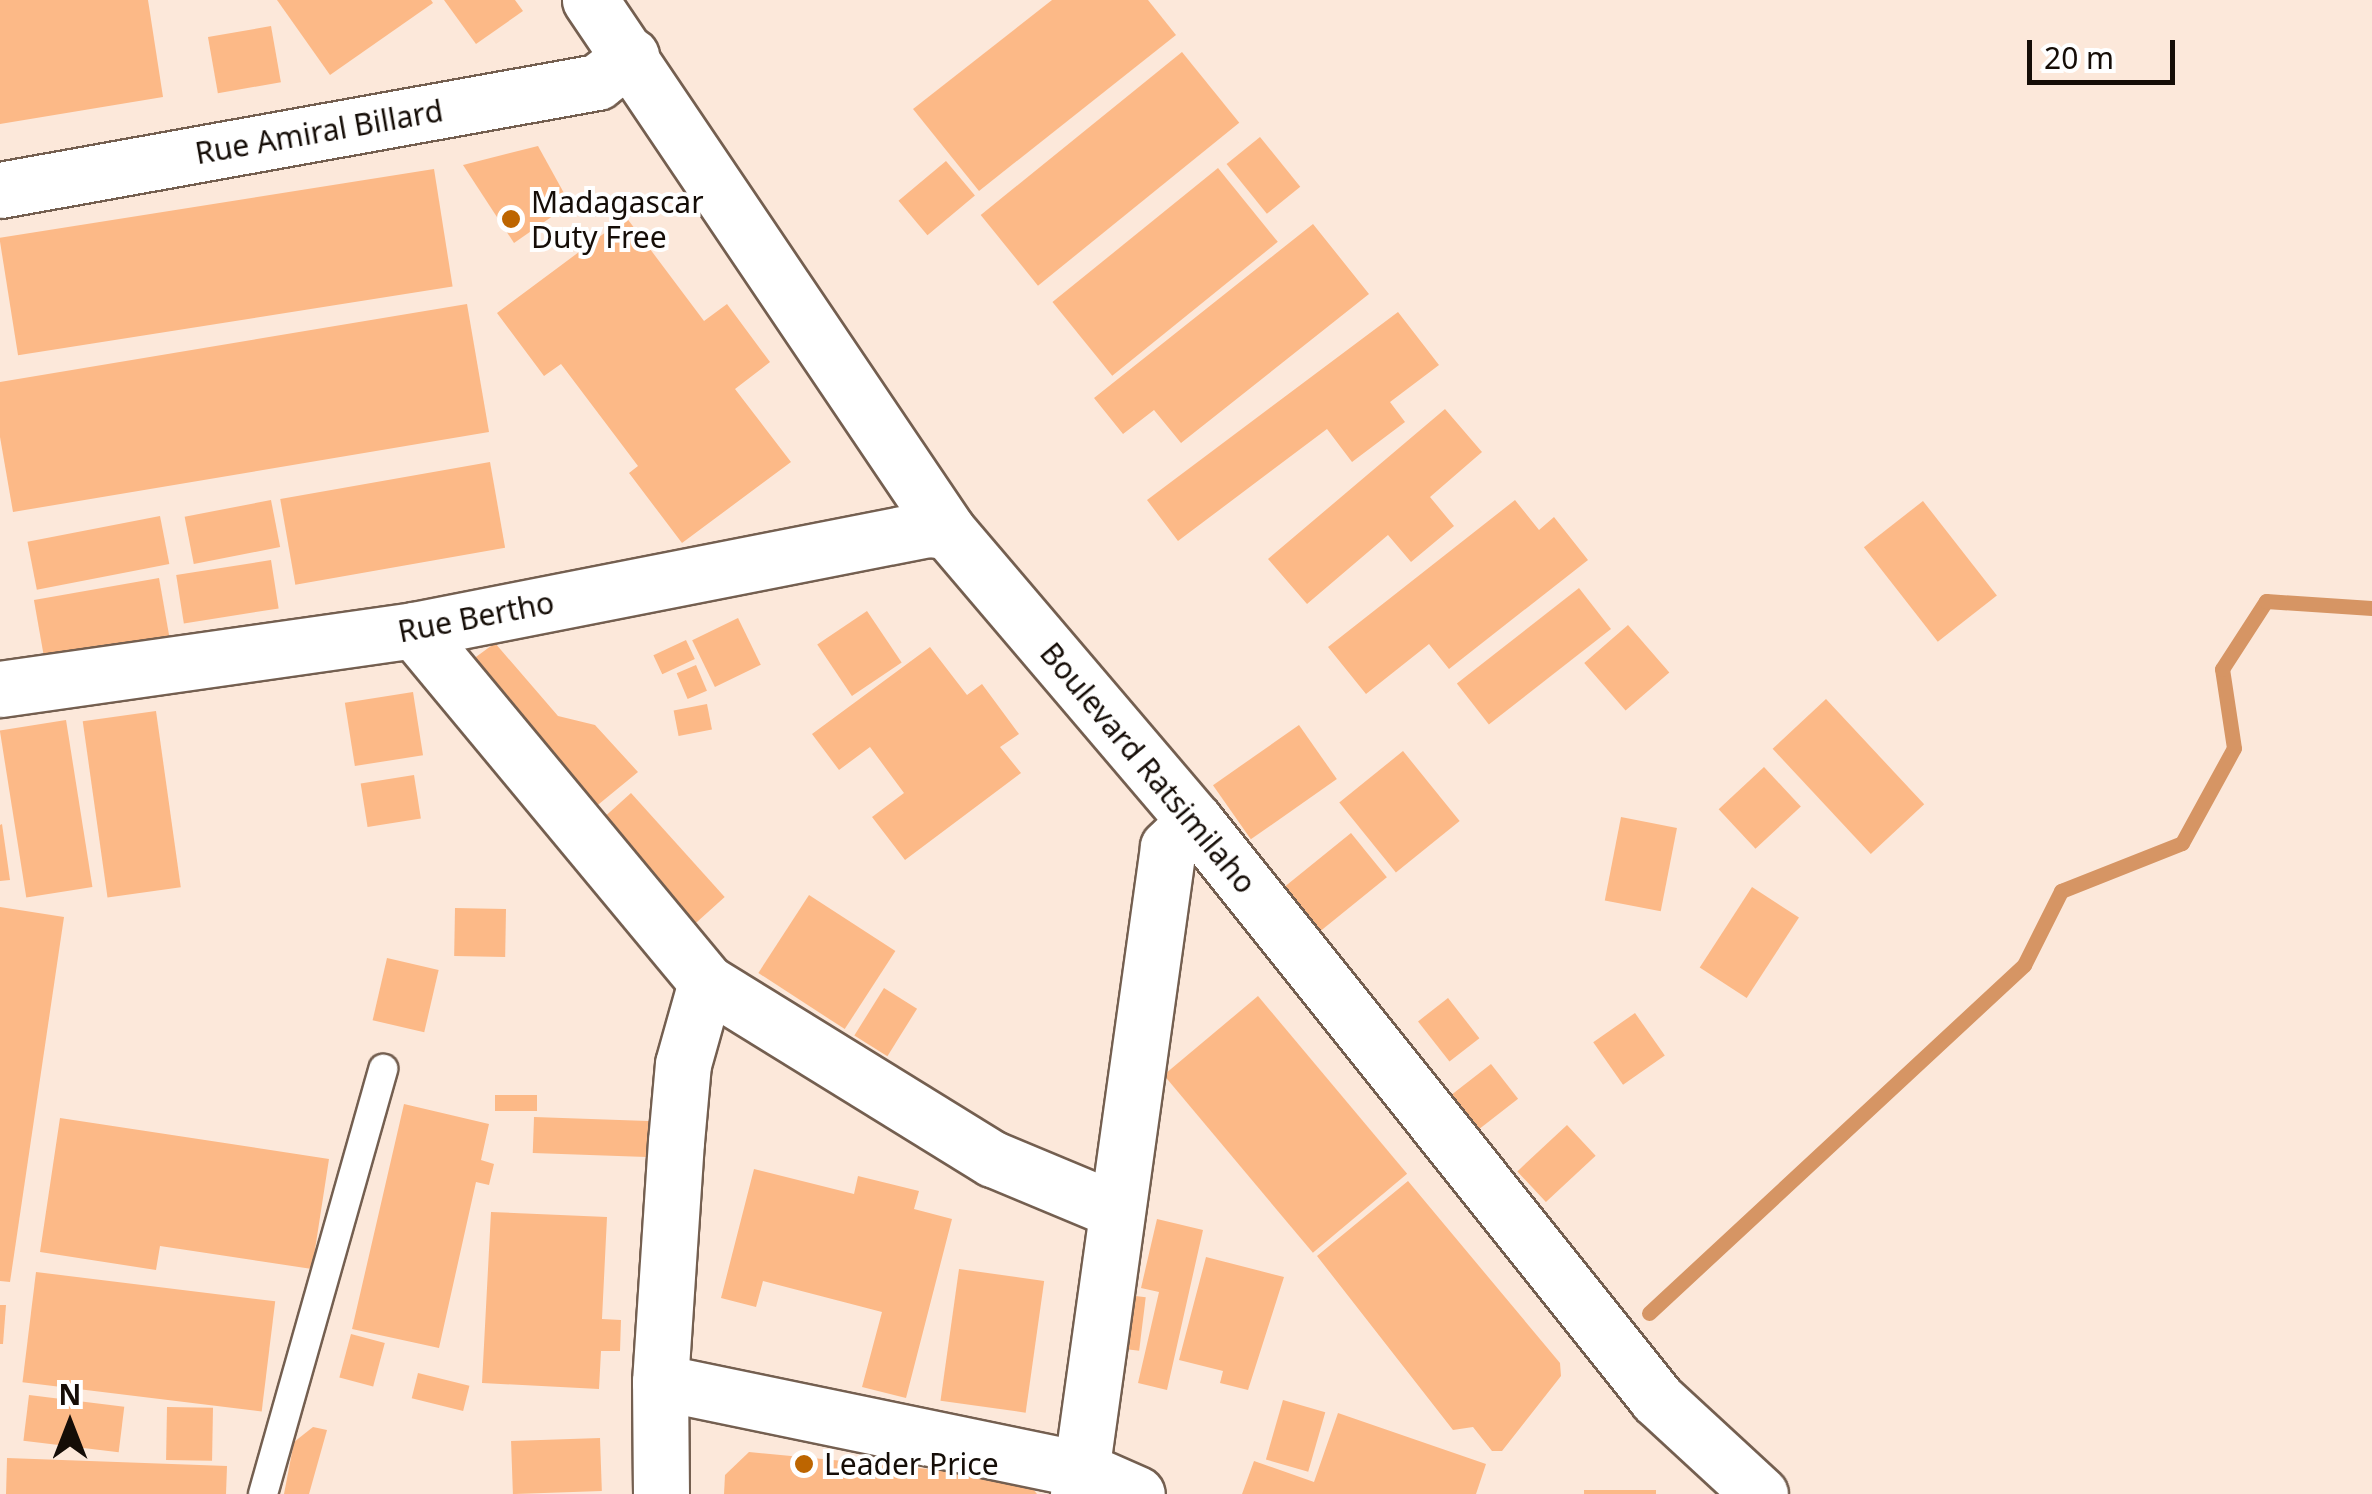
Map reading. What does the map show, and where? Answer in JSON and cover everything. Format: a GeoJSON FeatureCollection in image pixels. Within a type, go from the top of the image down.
{"type":"FeatureCollection","features":[{"type":"Feature","properties":{"kind":"street","name":"Boulevard Ratsimilaho"},"geometry":{"type":"LineString","coordinates":[[590,0],[948,531],[1196,822],[1657,1400],[1760,1494]]}},
{"type":"Feature","properties":{"kind":"street","name":"Rue Amiral Billard"},"geometry":{"type":"LineString","coordinates":[[0,190],[597,82],[631,56]]}},
{"type":"Feature","properties":{"kind":"street","name":"Rue Bertho"},"geometry":{"type":"LineString","coordinates":[[0,689],[414,630],[928,529],[948,531]]}},
{"type":"Feature","properties":{"kind":"street"},"geometry":{"type":"LineString","coordinates":[[414,630],[706,982],[994,1159],[1113,1209]]}},
{"type":"Feature","properties":{"kind":"street"},"geometry":{"type":"LineString","coordinates":[[1079,1481],[1113,1209],[1168,848],[1196,822]]}},
{"type":"Feature","properties":{"kind":"street"},"geometry":{"type":"LineString","coordinates":[[661,1494],[660,1382],[683,1064],[706,982]]}},
{"type":"Feature","properties":{"kind":"street"},"geometry":{"type":"LineString","coordinates":[[660,1382],[1138,1494]]}},
{"type":"Feature","properties":{"kind":"lane"},"geometry":{"type":"LineString","coordinates":[[263,1494],[383,1069]]}},
{"type":"Feature","properties":{"kind":"building"},"geometry":{"type":"Polygon","coordinates":[[[0,0],[148,0],[163,97],[0,124],[0,0]]]}},
{"type":"Feature","properties":{"kind":"building"},"geometry":{"type":"Polygon","coordinates":[[[277,0],[431,0],[433,3],[330,75],[277,0]]]}},
{"type":"Feature","properties":{"kind":"building"},"geometry":{"type":"Polygon","coordinates":[[[444,0],[515,0],[523,11],[476,44],[444,0]]]}},
{"type":"Feature","properties":{"kind":"building"},"geometry":{"type":"Polygon","coordinates":[[[1052,0],[1148,0],[1176,35],[979,191],[913,109],[1052,0]]]}},
{"type":"Feature","properties":{"kind":"building"},"geometry":{"type":"Polygon","coordinates":[[[271,26],[281,82],[218,93],[208,37],[271,26]]]}},
{"type":"Feature","properties":{"kind":"building"},"geometry":{"type":"Polygon","coordinates":[[[1182,52],[1239,123],[1038,286],[981,215],[1182,52]]]}},
{"type":"Feature","properties":{"kind":"building"},"geometry":{"type":"Polygon","coordinates":[[[1260,137],[1300,187],[1267,214],[1227,164],[1260,137]]]}},
{"type":"Feature","properties":{"kind":"building"},"geometry":{"type":"Polygon","coordinates":[[[538,146],[570,204],[514,243],[463,165],[538,146]]]}},
{"type":"Feature","properties":{"kind":"building"},"geometry":{"type":"Polygon","coordinates":[[[946,161],[975,195],[927,235],[899,201],[946,161]]]}},
{"type":"Feature","properties":{"kind":"building"},"geometry":{"type":"Polygon","coordinates":[[[1218,168],[1278,242],[1112,376],[1052,302],[1218,168]]]}},
{"type":"Feature","properties":{"kind":"building"},"geometry":{"type":"Polygon","coordinates":[[[434,169],[453,287],[18,355],[0,238],[434,169]]]}},
{"type":"Feature","properties":{"kind":"building"},"geometry":{"type":"Polygon","coordinates":[[[626,217],[704,321],[727,304],[770,362],[735,389],[791,462],[682,543],[629,473],[638,466],[561,364],[544,376],[497,313],[626,217]]]}},
{"type":"Feature","properties":{"kind":"building"},"geometry":{"type":"Polygon","coordinates":[[[1313,224],[1369,294],[1181,443],[1154,410],[1123,434],[1094,398],[1313,224]]]}},
{"type":"Feature","properties":{"kind":"building"},"geometry":{"type":"Polygon","coordinates":[[[467,304],[489,432],[13,512],[0,437],[0,382],[467,304]]]}},
{"type":"Feature","properties":{"kind":"building"},"geometry":{"type":"Polygon","coordinates":[[[1398,312],[1439,365],[1390,402],[1405,422],[1352,462],[1327,429],[1178,541],[1147,500],[1398,312]]]}},
{"type":"Feature","properties":{"kind":"building"},"geometry":{"type":"Polygon","coordinates":[[[1445,409],[1482,452],[1430,497],[1454,526],[1411,562],[1388,535],[1307,604],[1268,559],[1445,409]]]}},
{"type":"Feature","properties":{"kind":"building"},"geometry":{"type":"Polygon","coordinates":[[[490,462],[505,548],[295,585],[280,499],[490,462]]]}},
{"type":"Feature","properties":{"kind":"building"},"geometry":{"type":"Polygon","coordinates":[[[271,500],[280,547],[194,564],[185,517],[271,500]]]}},
{"type":"Feature","properties":{"kind":"building"},"geometry":{"type":"Polygon","coordinates":[[[1515,500],[1539,530],[1554,517],[1588,560],[1449,669],[1429,644],[1366,694],[1328,647],[1515,500]]]}},
{"type":"Feature","properties":{"kind":"building"},"geometry":{"type":"Polygon","coordinates":[[[1923,501],[1997,596],[1938,642],[1864,547],[1923,501]]]}},
{"type":"Feature","properties":{"kind":"building"},"geometry":{"type":"Polygon","coordinates":[[[160,516],[169,564],[37,590],[27,542],[160,516]]]}},
{"type":"Feature","properties":{"kind":"building"},"geometry":{"type":"Polygon","coordinates":[[[271,560],[279,608],[184,623],[176,575],[271,560]]]}},
{"type":"Feature","properties":{"kind":"building"},"geometry":{"type":"Polygon","coordinates":[[[159,578],[170,640],[45,662],[34,600],[159,578]]]}},
{"type":"Feature","properties":{"kind":"building"},"geometry":{"type":"Polygon","coordinates":[[[1579,588],[1611,629],[1489,724],[1457,683],[1579,588]]]}},
{"type":"Feature","properties":{"kind":"building"},"geometry":{"type":"Polygon","coordinates":[[[867,611],[902,662],[852,696],[817,645],[867,611]]]}},
{"type":"Feature","properties":{"kind":"building"},"geometry":{"type":"Polygon","coordinates":[[[738,618],[761,665],[715,687],[692,640],[738,618]]]}},
{"type":"Feature","properties":{"kind":"building"},"geometry":{"type":"Polygon","coordinates":[[[1628,625],[1669,673],[1626,711],[1584,663],[1628,625]]]}},
{"type":"Feature","properties":{"kind":"building"},"geometry":{"type":"Polygon","coordinates":[[[686,640],[695,659],[662,674],[653,655],[686,640]]]}},
{"type":"Feature","properties":{"kind":"building"},"geometry":{"type":"Polygon","coordinates":[[[495,643],[558,716],[595,725],[638,772],[588,813],[465,665],[495,643]]]}},
{"type":"Feature","properties":{"kind":"building"},"geometry":{"type":"Polygon","coordinates":[[[930,647],[967,695],[982,684],[1019,734],[1000,747],[1021,773],[905,860],[872,817],[904,793],[870,747],[839,770],[812,734],[930,647]]]}},
{"type":"Feature","properties":{"kind":"building"},"geometry":{"type":"Polygon","coordinates":[[[696,665],[707,691],[688,699],[677,673],[696,665]]]}},
{"type":"Feature","properties":{"kind":"building"},"geometry":{"type":"Polygon","coordinates":[[[413,692],[423,755],[355,766],[345,703],[413,692]]]}},
{"type":"Feature","properties":{"kind":"building"},"geometry":{"type":"Polygon","coordinates":[[[1826,699],[1924,804],[1871,854],[1773,749],[1826,699]]]}},
{"type":"Feature","properties":{"kind":"building"},"geometry":{"type":"Polygon","coordinates":[[[707,704],[712,730],[679,736],[674,710],[707,704]]]}},
{"type":"Feature","properties":{"kind":"building"},"geometry":{"type":"Polygon","coordinates":[[[156,711],[181,887],[107,898],[83,721],[156,711]]]}},
{"type":"Feature","properties":{"kind":"building"},"geometry":{"type":"Polygon","coordinates":[[[66,720],[92,887],[26,897],[0,730],[66,720]]]}},
{"type":"Feature","properties":{"kind":"building"},"geometry":{"type":"Polygon","coordinates":[[[1299,725],[1337,779],[1251,839],[1213,785],[1299,725]]]}},
{"type":"Feature","properties":{"kind":"building"},"geometry":{"type":"Polygon","coordinates":[[[1403,751],[1460,821],[1396,873],[1339,803],[1403,751]]]}},
{"type":"Feature","properties":{"kind":"building"},"geometry":{"type":"Polygon","coordinates":[[[1764,767],[1801,806],[1755,849],[1719,809],[1764,767]]]}},
{"type":"Feature","properties":{"kind":"building"},"geometry":{"type":"Polygon","coordinates":[[[414,775],[421,818],[368,827],[361,783],[414,775]]]}},
{"type":"Feature","properties":{"kind":"building"},"geometry":{"type":"Polygon","coordinates":[[[631,793],[725,897],[690,928],[596,824],[631,793]]]}},
{"type":"Feature","properties":{"kind":"building"},"geometry":{"type":"Polygon","coordinates":[[[1621,817],[1677,828],[1661,911],[1605,900],[1621,817]]]}},
{"type":"Feature","properties":{"kind":"building"},"geometry":{"type":"Polygon","coordinates":[[[0,825],[10,880],[0,881],[0,825]]]}},
{"type":"Feature","properties":{"kind":"building"},"geometry":{"type":"Polygon","coordinates":[[[1351,833],[1387,877],[1316,935],[1280,890],[1351,833]]]}},
{"type":"Feature","properties":{"kind":"building"},"geometry":{"type":"Polygon","coordinates":[[[1752,887],[1799,917],[1747,998],[1700,968],[1752,887]]]}},
{"type":"Feature","properties":{"kind":"building"},"geometry":{"type":"Polygon","coordinates":[[[809,895],[895,951],[845,1029],[758,973],[809,895]]]}},
{"type":"Feature","properties":{"kind":"building"},"geometry":{"type":"Polygon","coordinates":[[[0,907],[64,917],[10,1282],[0,1281],[0,907]]]}},
{"type":"Feature","properties":{"kind":"building"},"geometry":{"type":"Polygon","coordinates":[[[455,908],[506,909],[505,957],[454,956],[455,908]]]}},
{"type":"Feature","properties":{"kind":"building"},"geometry":{"type":"Polygon","coordinates":[[[387,958],[439,970],[424,1032],[373,1020],[387,958]]]}},
{"type":"Feature","properties":{"kind":"building"},"geometry":{"type":"Polygon","coordinates":[[[884,988],[917,1009],[887,1056],[854,1035],[884,988]]]}},
{"type":"Feature","properties":{"kind":"building"},"geometry":{"type":"Polygon","coordinates":[[[1258,996],[1407,1174],[1313,1253],[1164,1075],[1258,996]]]}},
{"type":"Feature","properties":{"kind":"building"},"geometry":{"type":"Polygon","coordinates":[[[1448,998],[1479,1038],[1449,1062],[1418,1021],[1448,998]]]}},
{"type":"Feature","properties":{"kind":"building"},"geometry":{"type":"Polygon","coordinates":[[[1635,1013],[1665,1056],[1623,1085],[1593,1042],[1635,1013]]]}},
{"type":"Feature","properties":{"kind":"building"},"geometry":{"type":"Polygon","coordinates":[[[1491,1064],[1518,1099],[1475,1133],[1448,1098],[1491,1064]]]}},
{"type":"Feature","properties":{"kind":"building"},"geometry":{"type":"Polygon","coordinates":[[[495,1095],[537,1095],[537,1111],[495,1111],[495,1095]]]}},
{"type":"Feature","properties":{"kind":"building"},"geometry":{"type":"Polygon","coordinates":[[[404,1104],[489,1124],[481,1160],[494,1164],[489,1185],[476,1182],[439,1348],[352,1329],[404,1104]]]}},
{"type":"Feature","properties":{"kind":"building"},"geometry":{"type":"Polygon","coordinates":[[[534,1117],[655,1121],[654,1157],[533,1153],[534,1117]]]}},
{"type":"Feature","properties":{"kind":"building"},"geometry":{"type":"Polygon","coordinates":[[[60,1118],[329,1159],[312,1269],[160,1246],[156,1270],[40,1252],[60,1118]]]}},
{"type":"Feature","properties":{"kind":"building"},"geometry":{"type":"Polygon","coordinates":[[[1567,1125],[1596,1156],[1546,1202],[1517,1171],[1567,1125]]]}},
{"type":"Feature","properties":{"kind":"building"},"geometry":{"type":"Polygon","coordinates":[[[754,1169],[854,1194],[858,1176],[919,1191],[914,1209],[952,1219],[906,1398],[862,1387],[882,1312],[763,1281],[756,1307],[721,1298],[754,1169]]]}},
{"type":"Feature","properties":{"kind":"building"},"geometry":{"type":"Polygon","coordinates":[[[1408,1181],[1560,1363],[1561,1376],[1502,1451],[1492,1451],[1473,1427],[1453,1430],[1317,1256],[1408,1181]]]}},
{"type":"Feature","properties":{"kind":"building"},"geometry":{"type":"Polygon","coordinates":[[[491,1212],[607,1217],[602,1319],[621,1320],[620,1351],[601,1351],[599,1389],[482,1383],[491,1212]]]}},
{"type":"Feature","properties":{"kind":"building"},"geometry":{"type":"Polygon","coordinates":[[[1157,1219],[1203,1230],[1167,1390],[1138,1383],[1159,1292],[1141,1288],[1157,1219]]]}},
{"type":"Feature","properties":{"kind":"building"},"geometry":{"type":"Polygon","coordinates":[[[1206,1257],[1284,1277],[1248,1390],[1220,1383],[1223,1371],[1179,1360],[1206,1257]]]}},
{"type":"Feature","properties":{"kind":"building"},"geometry":{"type":"Polygon","coordinates":[[[959,1269],[1044,1281],[1026,1413],[940,1401],[959,1269]]]}},
{"type":"Feature","properties":{"kind":"building"},"geometry":{"type":"Polygon","coordinates":[[[36,1272],[275,1301],[262,1412],[22,1382],[36,1272]]]}},
{"type":"Feature","properties":{"kind":"building"},"geometry":{"type":"Polygon","coordinates":[[[1111,1293],[1146,1297],[1139,1351],[1104,1347],[1111,1293]]]}},
{"type":"Feature","properties":{"kind":"building"},"geometry":{"type":"Polygon","coordinates":[[[0,1305],[6,1305],[3,1344],[0,1344],[0,1305]]]}},
{"type":"Feature","properties":{"kind":"building"},"geometry":{"type":"Polygon","coordinates":[[[351,1334],[385,1343],[373,1387],[339,1377],[351,1334]]]}},
{"type":"Feature","properties":{"kind":"building"},"geometry":{"type":"Polygon","coordinates":[[[418,1373],[469,1386],[463,1411],[412,1398],[418,1373]]]}},
{"type":"Feature","properties":{"kind":"building"},"geometry":{"type":"Polygon","coordinates":[[[29,1395],[124,1407],[119,1452],[23,1441],[29,1395]]]}},
{"type":"Feature","properties":{"kind":"building"},"geometry":{"type":"Polygon","coordinates":[[[1283,1400],[1325,1412],[1308,1472],[1266,1460],[1283,1400]]]}},
{"type":"Feature","properties":{"kind":"building"},"geometry":{"type":"Polygon","coordinates":[[[167,1407],[213,1408],[212,1461],[166,1460],[167,1407]]]}},
{"type":"Feature","properties":{"kind":"building"},"geometry":{"type":"Polygon","coordinates":[[[1338,1413],[1486,1464],[1476,1494],[1242,1494],[1254,1461],[1314,1482],[1338,1413]]]}},
{"type":"Feature","properties":{"kind":"building"},"geometry":{"type":"Polygon","coordinates":[[[313,1427],[327,1430],[309,1494],[284,1494],[294,1442],[313,1427]]]}},
{"type":"Feature","properties":{"kind":"building"},"geometry":{"type":"Polygon","coordinates":[[[600,1438],[602,1491],[513,1494],[511,1441],[600,1438]]]}},
{"type":"Feature","properties":{"kind":"building","name":"Leader Price"},"geometry":{"type":"Polygon","coordinates":[[[749,1452],[1024,1478],[1037,1494],[724,1494],[725,1475],[749,1452]]]}},
{"type":"Feature","properties":{"kind":"building"},"geometry":{"type":"Polygon","coordinates":[[[7,1458],[227,1466],[226,1494],[6,1494],[7,1458]]]}},
{"type":"Feature","properties":{"kind":"building"},"geometry":{"type":"Polygon","coordinates":[[[1584,1490],[1656,1490],[1656,1494],[1584,1494],[1584,1490]]]}},
{"type":"Feature","properties":{"kind":"waterway"},"geometry":{"type":"LineString","coordinates":[[1649,1313],[2024,965],[2061,891],[2182,843],[2234,748],[2222,669],[2266,601],[2372,608]]}},
{"type":"Feature","properties":{"kind":"place","name":"Madagascar Duty Free"},"geometry":{"type":"Point","coordinates":[511,219]}},
{"type":"Feature","properties":{"kind":"place","name":"Leader Price"},"geometry":{"type":"Point","coordinates":[804,1464]}}]}
